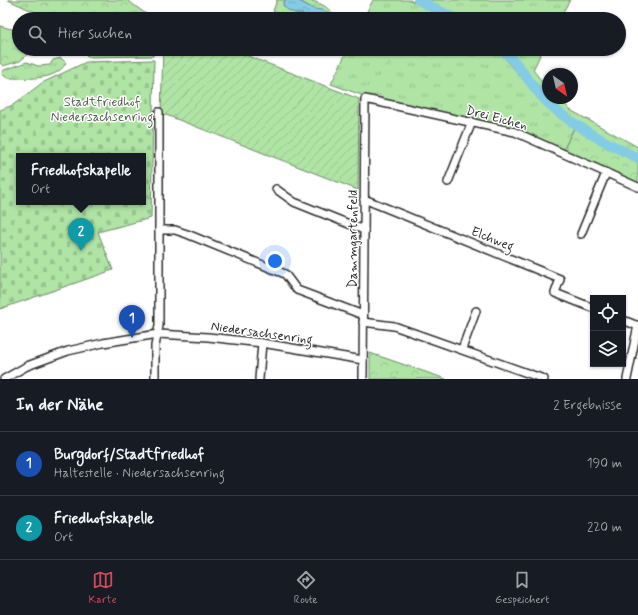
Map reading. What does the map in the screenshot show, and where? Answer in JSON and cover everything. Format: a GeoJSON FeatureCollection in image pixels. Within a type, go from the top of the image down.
{"type":"FeatureCollection","features":[{"type":"Feature","properties":{"kind":"street","name":"Drei Eichen"},"geometry":{"type":"LineString","coordinates":[[365,99],[515,132],[638,187]]}},
{"type":"Feature","properties":{"kind":"street","name":"Dammgartenfeld"},"geometry":{"type":"LineString","coordinates":[[363,379],[365,99]]}},
{"type":"Feature","properties":{"kind":"street"},"geometry":{"type":"LineString","coordinates":[[155,379],[154,346],[158,334],[159,112]]}},
{"type":"Feature","properties":{"kind":"street"},"geometry":{"type":"LineString","coordinates":[[448,182],[472,122]]}},
{"type":"Feature","properties":{"kind":"street"},"geometry":{"type":"LineString","coordinates":[[581,234],[606,173]]}},
{"type":"Feature","properties":{"kind":"street"},"geometry":{"type":"LineString","coordinates":[[276,189],[294,202],[364,230]]}},
{"type":"Feature","properties":{"kind":"street","name":"Elchweg"},"geometry":{"type":"LineString","coordinates":[[364,199],[560,279],[555,293],[590,307]]}},
{"type":"Feature","properties":{"kind":"street"},"geometry":{"type":"LineString","coordinates":[[159,230],[175,230],[263,264],[285,274],[297,290],[363,319],[394,326],[544,379]]}},
{"type":"Feature","properties":{"kind":"street"},"geometry":{"type":"LineString","coordinates":[[462,349],[476,311]]}},
{"type":"Feature","properties":{"kind":"street"},"geometry":{"type":"LineString","coordinates":[[626,321],[638,326],[627,379]]}},
{"type":"Feature","properties":{"kind":"street","name":"Niedersachsenring"},"geometry":{"type":"LineString","coordinates":[[7,378],[27,366],[68,351],[103,343],[158,334],[208,336],[262,343],[363,360]]}},
{"type":"Feature","properties":{"kind":"street"},"geometry":{"type":"LineString","coordinates":[[259,379],[262,343]]}},
{"type":"Feature","properties":{"kind":"green space"},"geometry":{"type":"Polygon","coordinates":[[[8,0],[127,0],[143,12],[35,12],[8,0]]]}},
{"type":"Feature","properties":{"kind":"green space"},"geometry":{"type":"Polygon","coordinates":[[[277,0],[285,0],[283,5],[294,12],[275,12],[273,11],[277,0]]]}},
{"type":"Feature","properties":{"kind":"green space"},"geometry":{"type":"Polygon","coordinates":[[[297,0],[315,2],[329,9],[331,12],[319,12],[297,0]]]}},
{"type":"Feature","properties":{"kind":"green space"},"geometry":{"type":"Polygon","coordinates":[[[373,0],[410,0],[433,12],[367,12],[373,0]]]}},
{"type":"Feature","properties":{"kind":"green space"},"geometry":{"type":"Polygon","coordinates":[[[423,0],[570,0],[563,12],[447,12],[423,0]]]}},
{"type":"Feature","properties":{"kind":"green space"},"geometry":{"type":"Polygon","coordinates":[[[0,26],[12,29],[12,56],[26,56],[20,61],[3,66],[0,63],[0,26]]]}},
{"type":"Feature","properties":{"kind":"green space"},"geometry":{"type":"Polygon","coordinates":[[[87,56],[153,56],[87,57],[87,56]]]}},
{"type":"Feature","properties":{"kind":"green space"},"geometry":{"type":"Polygon","coordinates":[[[163,56],[248,56],[359,99],[358,190],[161,113],[163,56]]]}},
{"type":"Feature","properties":{"kind":"green space"},"geometry":{"type":"Polygon","coordinates":[[[345,56],[503,56],[542,102],[542,104],[544,104],[574,128],[563,151],[516,129],[469,117],[381,102],[331,84],[345,56]]]}},
{"type":"Feature","properties":{"kind":"green space"},"geometry":{"type":"Polygon","coordinates":[[[511,56],[540,56],[533,70],[542,81],[542,93],[511,56]]]}},
{"type":"Feature","properties":{"kind":"green space"},"geometry":{"type":"Polygon","coordinates":[[[61,58],[66,63],[61,69],[48,76],[40,78],[7,78],[2,74],[4,70],[27,62],[38,66],[50,65],[53,60],[61,58]]]}},
{"type":"Feature","properties":{"kind":"green space","name":"Stadtfriedhof Niedersachsenring"},"geometry":{"type":"Polygon","coordinates":[[[154,60],[151,218],[98,232],[113,270],[0,309],[0,110],[13,105],[42,83],[86,62],[154,60]]]}},
{"type":"Feature","properties":{"kind":"green space"},"geometry":{"type":"Polygon","coordinates":[[[552,104],[565,104],[570,110],[638,147],[638,154],[593,132],[558,110],[552,104]]]}},
{"type":"Feature","properties":{"kind":"green space"},"geometry":{"type":"Polygon","coordinates":[[[574,128],[638,161],[638,185],[563,151],[574,128]]]}},
{"type":"Feature","properties":{"kind":"green space"},"geometry":{"type":"Polygon","coordinates":[[[370,353],[446,379],[370,379],[370,353]]]}},
{"type":"Feature","properties":{"kind":"water"},"geometry":{"type":"Polygon","coordinates":[[[285,0],[297,0],[314,9],[327,12],[294,12],[287,9],[283,5],[285,0]]]}},
{"type":"Feature","properties":{"kind":"waterway"},"geometry":{"type":"LineString","coordinates":[[418,0],[442,12]]}},
{"type":"Feature","properties":{"kind":"waterway"},"geometry":{"type":"LineString","coordinates":[[509,56],[539,94],[554,109],[576,125],[638,158]]}},
{"type":"Feature","properties":{"kind":"place","name":"Friedhofskapelle"},"geometry":{"type":"Point","coordinates":[81,251]}},
{"type":"Feature","properties":{"kind":"place","name":"Burgdorf/Stadtfriedhof"},"geometry":{"type":"Point","coordinates":[132,338]}}]}
